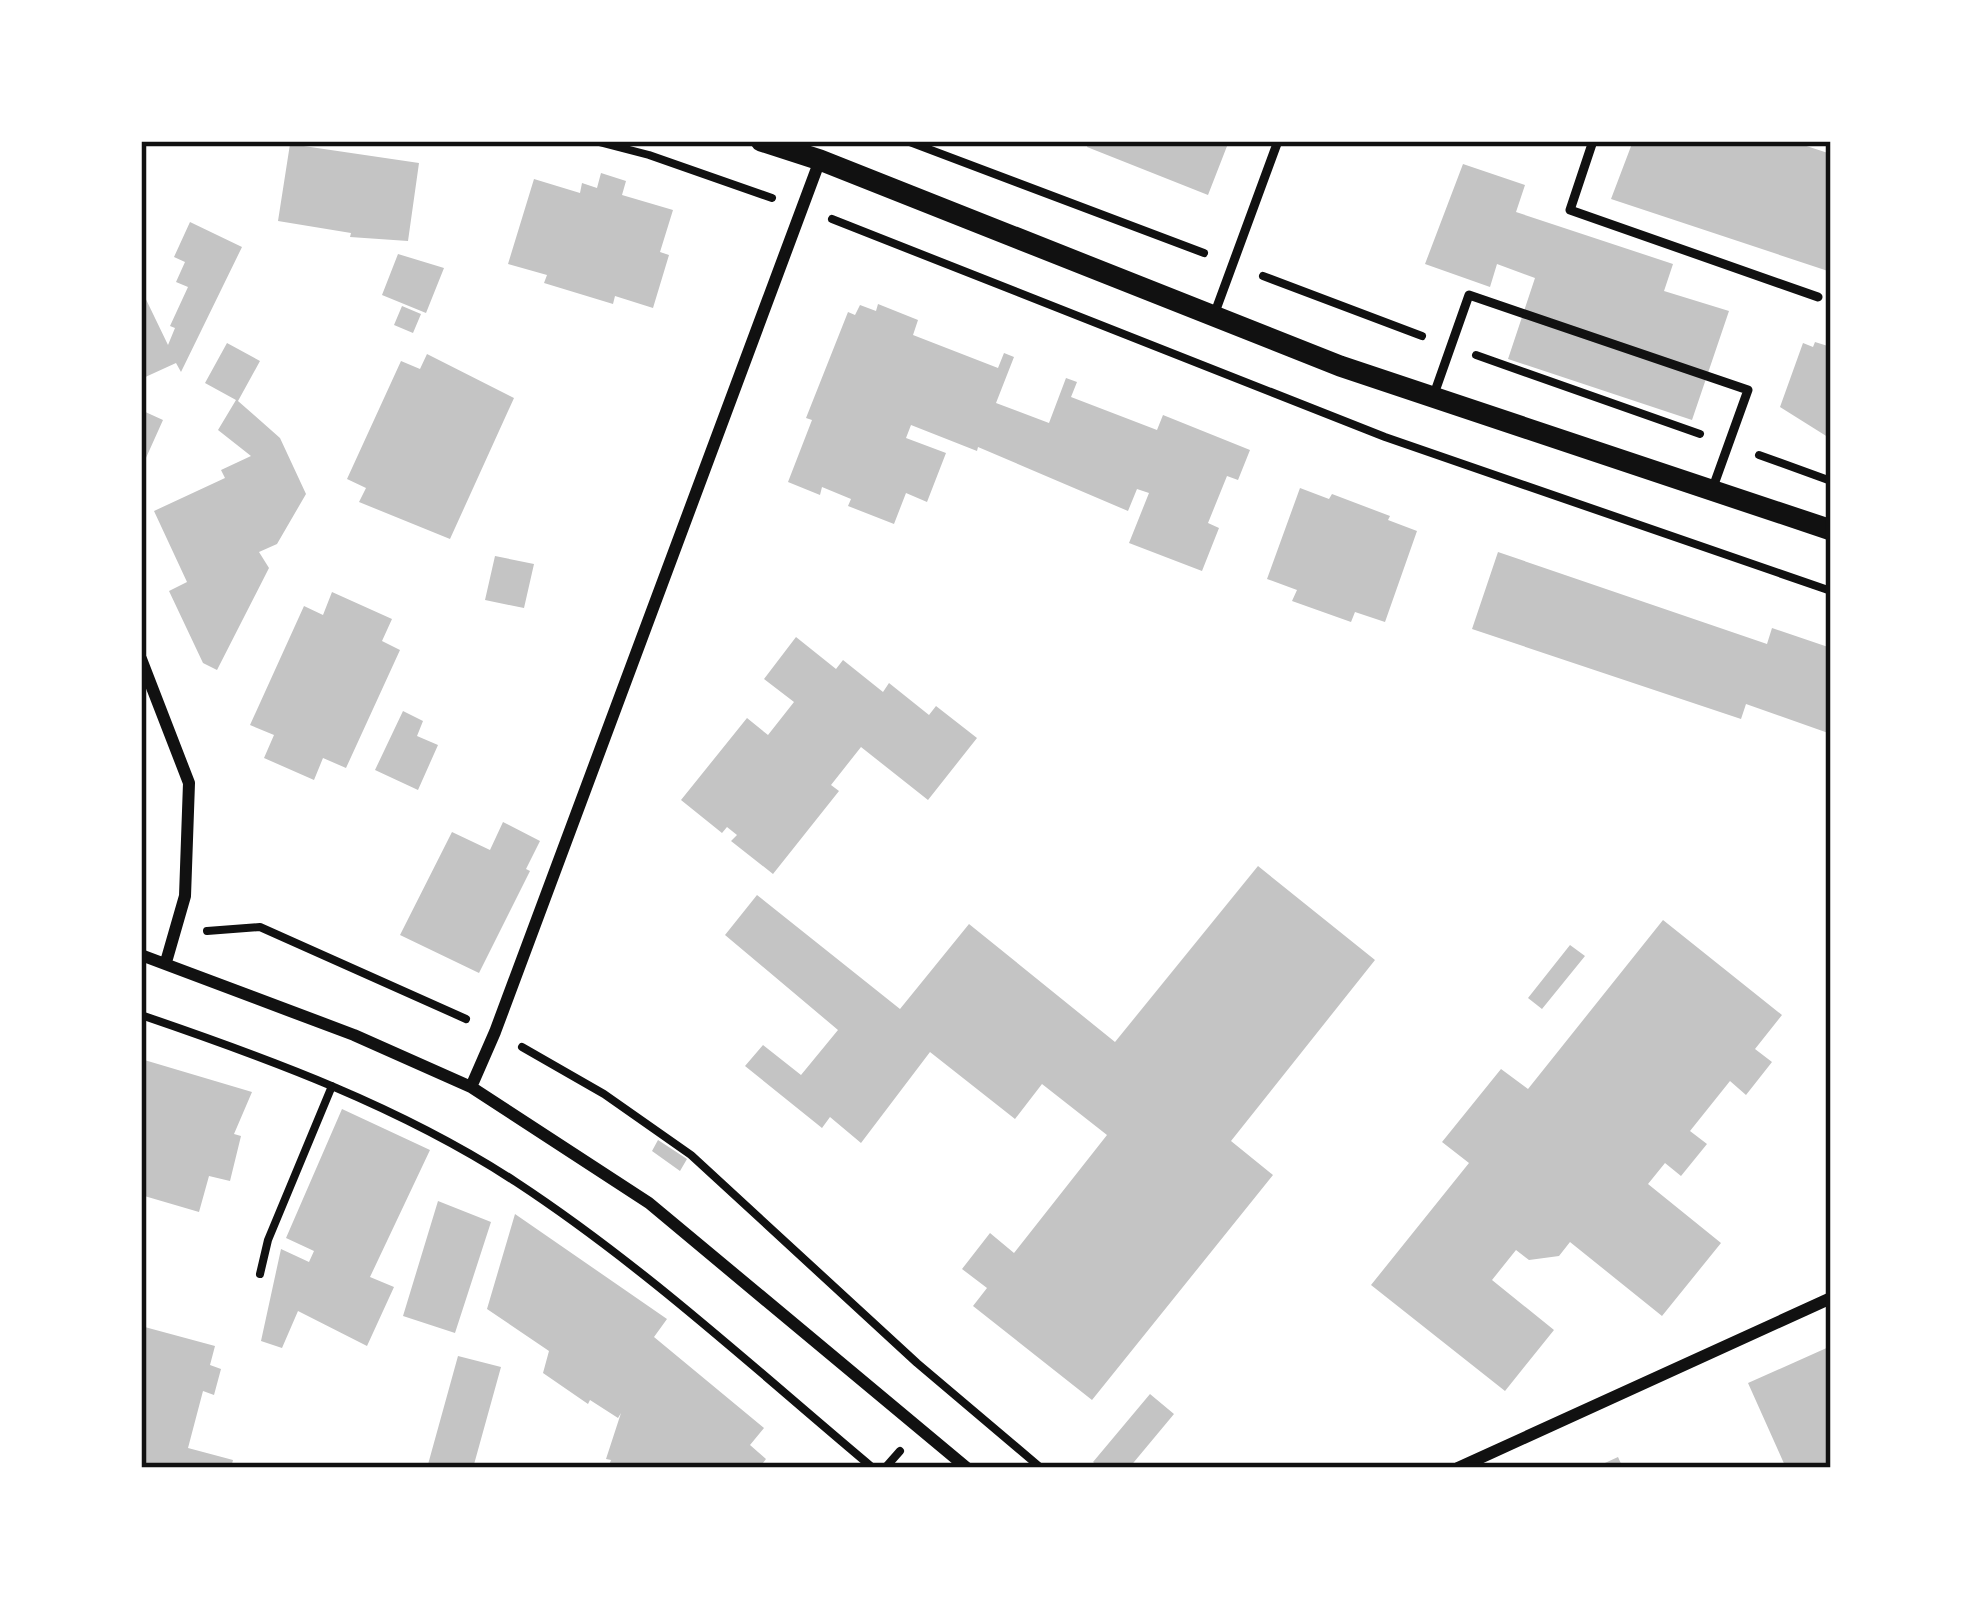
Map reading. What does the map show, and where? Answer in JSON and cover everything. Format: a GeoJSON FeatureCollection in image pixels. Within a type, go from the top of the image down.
{"type":"FeatureCollection","features":[{"type":"Feature","properties":{"kind":"street"},"geometry":{"type":"LineString","coordinates":[[761,141],[820,160],[1340,366],[1831,530]]}},
{"type":"Feature","properties":{"kind":"street"},"geometry":{"type":"LineString","coordinates":[[471,1087],[504,1010],[820,160]]}},
{"type":"Feature","properties":{"kind":"street"},"geometry":{"type":"LineString","coordinates":[[141,659],[189,783],[184,896],[166,962]]}},
{"type":"Feature","properties":{"kind":"street"},"geometry":{"type":"LineString","coordinates":[[141,955],[354,1035],[471,1087],[649,1203],[968,1468]]}},
{"type":"Feature","properties":{"kind":"street"},"geometry":{"type":"LineString","coordinates":[[1458,1468],[1831,1298]]}},
{"type":"Feature","properties":{"kind":"lane"},"geometry":{"type":"LineString","coordinates":[[1214,315],[1278,141]]}},
{"type":"Feature","properties":{"kind":"lane"},"geometry":{"type":"LineString","coordinates":[[1593,141],[1570,210],[1818,297]]}},
{"type":"Feature","properties":{"kind":"lane"},"geometry":{"type":"LineString","coordinates":[[1433,397],[1469,295],[1748,390],[1712,490]]}},
{"type":"Feature","properties":{"kind":"path"},"geometry":{"type":"LineString","coordinates":[[595,141],[781,201]]}},
{"type":"Feature","properties":{"kind":"path"},"geometry":{"type":"LineString","coordinates":[[907,141],[1450,346],[1831,481]]}},
{"type":"Feature","properties":{"kind":"path"},"geometry":{"type":"LineString","coordinates":[[824,217],[1385,436],[1831,591]]}},
{"type":"Feature","properties":{"kind":"path"},"geometry":{"type":"LineString","coordinates":[[141,1015],[254,1054],[376,1105],[497,1171],[633,1265],[873,1468]]}},
{"type":"Feature","properties":{"kind":"path"},"geometry":{"type":"LineString","coordinates":[[260,1274],[268,1240],[332,1086]]}},
{"type":"Feature","properties":{"kind":"building"},"geometry":{"type":"Polygon","coordinates":[[[1089,141],[1229,141],[1208,195],[1087,147],[1089,141]]]}},
{"type":"Feature","properties":{"kind":"building"},"geometry":{"type":"Polygon","coordinates":[[[1633,141],[1791,141],[1831,154],[1831,272],[1611,199],[1633,141]]]}},
{"type":"Feature","properties":{"kind":"building"},"geometry":{"type":"Polygon","coordinates":[[[290,144],[419,163],[408,241],[350,237],[351,233],[278,221],[290,144]]]}},
{"type":"Feature","properties":{"kind":"building"},"geometry":{"type":"Polygon","coordinates":[[[1463,164],[1525,185],[1516,212],[1673,264],[1664,291],[1729,311],[1692,420],[1508,359],[1535,278],[1497,264],[1490,287],[1425,264],[1463,164]]]}},
{"type":"Feature","properties":{"kind":"building"},"geometry":{"type":"Polygon","coordinates":[[[601,173],[626,181],[622,195],[673,210],[660,252],[669,255],[653,308],[615,296],[613,304],[544,283],[547,275],[508,264],[534,179],[580,193],[582,183],[597,188],[601,173]]]}},
{"type":"Feature","properties":{"kind":"building"},"geometry":{"type":"Polygon","coordinates":[[[190,222],[242,247],[181,372],[176,363],[141,379],[141,289],[168,345],[175,328],[170,326],[188,287],[176,282],[185,262],[174,257],[190,222]]]}},
{"type":"Feature","properties":{"kind":"building"},"geometry":{"type":"Polygon","coordinates":[[[398,254],[444,268],[426,313],[382,295],[398,254]]]}},
{"type":"Feature","properties":{"kind":"building"},"geometry":{"type":"Polygon","coordinates":[[[878,304],[918,320],[913,335],[998,368],[1004,353],[1014,357],[996,403],[1049,423],[1066,378],[1077,382],[1071,397],[1157,430],[1163,415],[1250,450],[1238,480],[1227,476],[1208,523],[1219,528],[1202,571],[1129,543],[1149,493],[1137,489],[1128,511],[978,447],[977,451],[911,425],[906,438],[946,453],[927,502],[906,493],[894,524],[848,506],[851,499],[822,487],[820,495],[788,482],[812,420],[806,418],[848,312],[855,315],[860,305],[876,311],[878,304]]]}},
{"type":"Feature","properties":{"kind":"building"},"geometry":{"type":"Polygon","coordinates":[[[402,306],[421,314],[413,333],[394,325],[402,306]]]}},
{"type":"Feature","properties":{"kind":"building"},"geometry":{"type":"Polygon","coordinates":[[[1815,342],[1831,347],[1831,439],[1780,407],[1803,343],[1813,347],[1815,342]]]}},
{"type":"Feature","properties":{"kind":"building"},"geometry":{"type":"Polygon","coordinates":[[[227,343],[260,361],[238,401],[280,438],[306,494],[277,544],[259,552],[269,568],[217,670],[203,663],[169,591],[187,582],[154,511],[225,478],[221,470],[251,456],[218,430],[236,400],[205,383],[227,343]]]}},
{"type":"Feature","properties":{"kind":"building"},"geometry":{"type":"Polygon","coordinates":[[[427,354],[514,398],[450,539],[359,502],[366,488],[347,479],[401,361],[420,369],[427,354]]]}},
{"type":"Feature","properties":{"kind":"building"},"geometry":{"type":"Polygon","coordinates":[[[141,410],[163,420],[141,469],[141,410]]]}},
{"type":"Feature","properties":{"kind":"building"},"geometry":{"type":"Polygon","coordinates":[[[1300,488],[1329,499],[1332,494],[1417,531],[1385,622],[1355,612],[1351,622],[1292,601],[1297,590],[1267,579],[1300,488]]]}},
{"type":"Feature","properties":{"kind":"building"},"geometry":{"type":"Polygon","coordinates":[[[1498,552],[1767,644],[1772,628],[1831,648],[1831,734],[1746,704],[1741,719],[1472,629],[1498,552]]]}},
{"type":"Feature","properties":{"kind":"building"},"geometry":{"type":"Polygon","coordinates":[[[495,556],[534,564],[524,608],[485,600],[495,556]]]}},
{"type":"Feature","properties":{"kind":"building"},"geometry":{"type":"Polygon","coordinates":[[[332,592],[392,619],[382,641],[400,650],[346,768],[323,758],[314,780],[264,758],[274,735],[250,725],[304,606],[323,615],[332,592]]]}},
{"type":"Feature","properties":{"kind":"building"},"geometry":{"type":"Polygon","coordinates":[[[796,637],[836,669],[843,660],[883,692],[889,683],[929,715],[936,706],[977,738],[928,800],[861,747],[831,785],[839,791],[773,874],[731,841],[737,835],[727,827],[722,833],[681,800],[747,718],[768,735],[794,702],[764,679],[796,637]]]}},
{"type":"Feature","properties":{"kind":"building"},"geometry":{"type":"Polygon","coordinates":[[[403,711],[423,721],[417,736],[438,745],[418,790],[375,770],[403,711]]]}},
{"type":"Feature","properties":{"kind":"building"},"geometry":{"type":"Polygon","coordinates":[[[503,822],[540,841],[479,973],[400,935],[452,832],[490,850],[503,822]]]}},
{"type":"Feature","properties":{"kind":"building"},"geometry":{"type":"Polygon","coordinates":[[[1258,866],[1375,960],[1231,1141],[1273,1175],[1092,1400],[973,1306],[987,1288],[962,1269],[990,1233],[1014,1253],[1107,1135],[1042,1084],[1015,1119],[930,1052],[861,1143],[830,1117],[822,1128],[745,1066],[763,1045],[801,1075],[838,1030],[725,935],[757,895],[900,1009],[969,924],[1115,1042],[1258,866]]]}},
{"type":"Feature","properties":{"kind":"building"},"geometry":{"type":"Polygon","coordinates":[[[1663,920],[1782,1015],[1755,1049],[1772,1062],[1746,1095],[1730,1081],[1690,1131],[1707,1144],[1681,1176],[1665,1163],[1648,1184],[1721,1243],[1662,1316],[1570,1242],[1559,1256],[1529,1260],[1516,1250],[1492,1280],[1554,1330],[1505,1391],[1371,1285],[1469,1163],[1442,1142],[1501,1069],[1528,1089],[1663,920]]]}},
{"type":"Feature","properties":{"kind":"building"},"geometry":{"type":"Polygon","coordinates":[[[1570,945],[1585,956],[1542,1009],[1528,998],[1570,945]]]}},
{"type":"Feature","properties":{"kind":"building"},"geometry":{"type":"Polygon","coordinates":[[[141,1059],[252,1092],[234,1134],[241,1136],[230,1181],[209,1176],[199,1212],[141,1195],[141,1059]]]}},
{"type":"Feature","properties":{"kind":"building"},"geometry":{"type":"Polygon","coordinates":[[[342,1109],[430,1150],[370,1277],[394,1287],[367,1346],[298,1311],[282,1348],[261,1341],[281,1249],[309,1262],[314,1251],[286,1238],[342,1109]]]}},
{"type":"Feature","properties":{"kind":"building"},"geometry":{"type":"Polygon","coordinates":[[[658,1140],[687,1159],[680,1171],[652,1151],[658,1140]]]}},
{"type":"Feature","properties":{"kind":"building"},"geometry":{"type":"Polygon","coordinates":[[[438,1201],[491,1222],[455,1333],[403,1316],[438,1201]]]}},
{"type":"Feature","properties":{"kind":"building"},"geometry":{"type":"Polygon","coordinates":[[[515,1214],[667,1319],[654,1337],[764,1428],[750,1445],[766,1459],[759,1468],[608,1468],[611,1460],[606,1459],[621,1413],[618,1418],[590,1400],[588,1404],[543,1373],[549,1351],[487,1309],[515,1214]]]}},
{"type":"Feature","properties":{"kind":"building"},"geometry":{"type":"Polygon","coordinates":[[[141,1326],[215,1346],[210,1365],[221,1369],[214,1395],[203,1391],[188,1448],[233,1460],[231,1468],[141,1468],[141,1326]]]}},
{"type":"Feature","properties":{"kind":"building"},"geometry":{"type":"Polygon","coordinates":[[[1831,1346],[1831,1468],[1786,1468],[1748,1383],[1831,1346]]]}},
{"type":"Feature","properties":{"kind":"building"},"geometry":{"type":"Polygon","coordinates":[[[458,1356],[501,1367],[473,1468],[427,1468],[458,1356]]]}},
{"type":"Feature","properties":{"kind":"building"},"geometry":{"type":"Polygon","coordinates":[[[1150,1394],[1174,1414],[1129,1468],[1100,1468],[1093,1462],[1150,1394]]]}},
{"type":"Feature","properties":{"kind":"building"},"geometry":{"type":"Polygon","coordinates":[[[1618,1457],[1623,1468],[1594,1468],[1618,1457]]]}}]}
